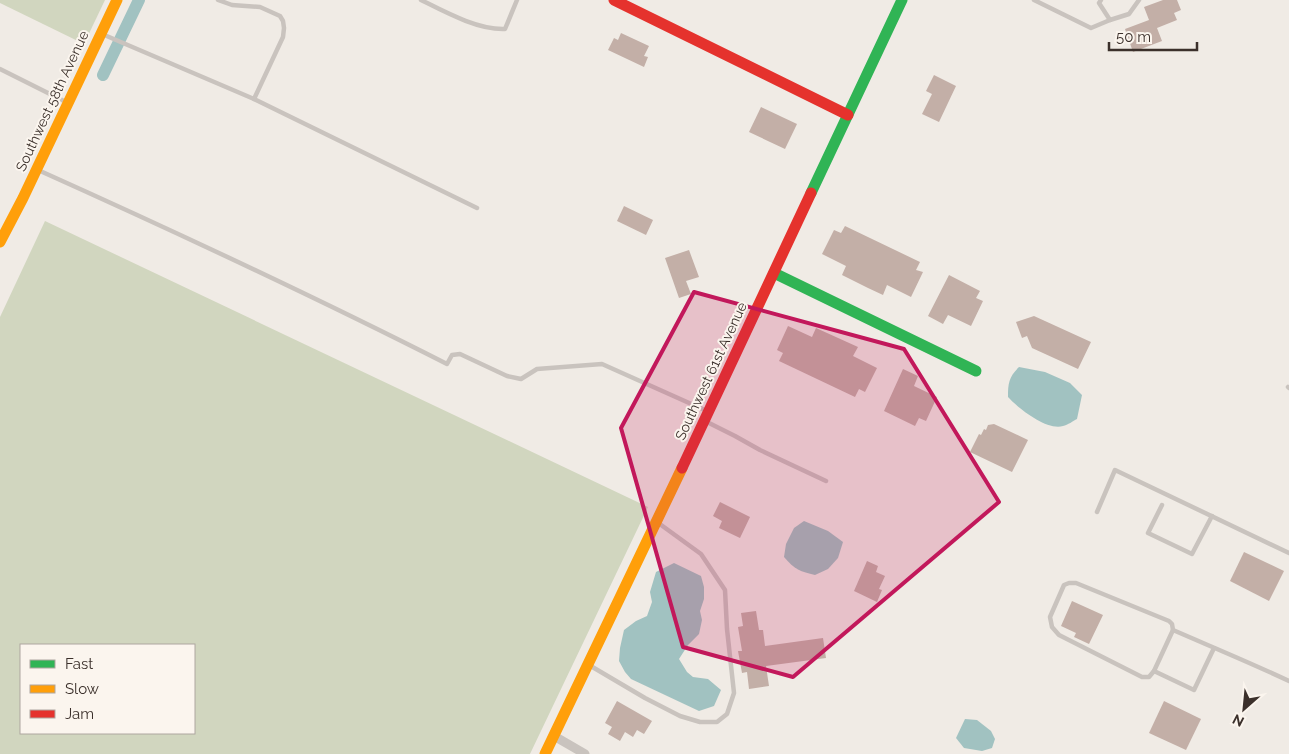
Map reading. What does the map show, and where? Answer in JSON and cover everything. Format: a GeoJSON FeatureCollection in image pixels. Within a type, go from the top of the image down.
{"type":"FeatureCollection","features":[{"type":"Feature","properties":{"kind":"street","name":"Southwest 58th Avenue"},"geometry":{"type":"LineString","coordinates":[[0,242],[68,103],[104,35],[117,0]]}},
{"type":"Feature","properties":{"kind":"street"},"geometry":{"type":"LineString","coordinates":[[614,0],[848,115]]}},
{"type":"Feature","properties":{"kind":"street","name":"Southwest 61st Avenue"},"geometry":{"type":"LineString","coordinates":[[545,754],[657,521],[902,0]]}},
{"type":"Feature","properties":{"kind":"street"},"geometry":{"type":"LineString","coordinates":[[774,273],[976,371]]}},
{"type":"Feature","properties":{"kind":"street"},"geometry":{"type":"LineString","coordinates":[[554,736],[585,754]]}},
{"type":"Feature","properties":{"kind":"lane"},"geometry":{"type":"LineString","coordinates":[[218,0],[241,7],[260,6],[280,16],[283,21],[283,36],[254,99]]}},
{"type":"Feature","properties":{"kind":"lane"},"geometry":{"type":"LineString","coordinates":[[421,0],[472,23],[505,29],[517,0]]}},
{"type":"Feature","properties":{"kind":"lane"},"geometry":{"type":"LineString","coordinates":[[1034,0],[1091,28],[1129,14],[1139,0]]}},
{"type":"Feature","properties":{"kind":"lane"},"geometry":{"type":"LineString","coordinates":[[1094,0],[1100,2],[1110,20]]}},
{"type":"Feature","properties":{"kind":"lane"},"geometry":{"type":"LineString","coordinates":[[104,35],[254,99],[477,208]]}},
{"type":"Feature","properties":{"kind":"lane"},"geometry":{"type":"LineString","coordinates":[[0,69],[68,103]]}},
{"type":"Feature","properties":{"kind":"lane"},"geometry":{"type":"LineString","coordinates":[[36,170],[142,217],[383,331],[447,364],[452,355],[460,354],[507,376],[521,378],[537,370],[602,364],[706,416],[760,450],[826,481]]}},
{"type":"Feature","properties":{"kind":"lane"},"geometry":{"type":"LineString","coordinates":[[1097,512],[1115,470],[1289,552]]}},
{"type":"Feature","properties":{"kind":"lane"},"geometry":{"type":"LineString","coordinates":[[1162,506],[1148,533],[1192,554],[1212,516]]}},
{"type":"Feature","properties":{"kind":"lane"},"geometry":{"type":"LineString","coordinates":[[588,664],[645,698],[680,716],[700,722],[717,722],[727,714],[734,693],[725,590],[701,554],[657,521]]}},
{"type":"Feature","properties":{"kind":"lane"},"geometry":{"type":"LineString","coordinates":[[1076,583],[1169,621],[1172,624],[1173,630],[1149,678],[1059,635],[1052,627],[1050,617],[1064,585],[1076,583]]}},
{"type":"Feature","properties":{"kind":"lane"},"geometry":{"type":"LineString","coordinates":[[1173,630],[1289,682]]}},
{"type":"Feature","properties":{"kind":"lane"},"geometry":{"type":"LineString","coordinates":[[1154,671],[1194,690],[1214,648]]}},
{"type":"Feature","properties":{"kind":"highlighted area"},"geometry":{"type":"Polygon","coordinates":[[[694,292],[904,349],[999,502],[793,677],[683,647],[621,428],[694,292]]]}},
{"type":"Feature","properties":{"kind":"green space"},"geometry":{"type":"Polygon","coordinates":[[[0,0],[105,0],[84,44],[0,3],[0,0]]]}},
{"type":"Feature","properties":{"kind":"green space"},"geometry":{"type":"Polygon","coordinates":[[[45,221],[648,507],[530,754],[0,754],[0,317],[45,221]]]}},
{"type":"Feature","properties":{"kind":"water"},"geometry":{"type":"Polygon","coordinates":[[[1019,367],[1045,372],[1070,383],[1082,395],[1077,419],[1069,424],[1056,427],[1033,418],[1013,402],[1008,397],[1009,384],[1011,377],[1019,367]]]}},
{"type":"Feature","properties":{"kind":"water"},"geometry":{"type":"Polygon","coordinates":[[[804,521],[828,531],[843,542],[838,558],[828,569],[815,575],[798,569],[784,557],[786,544],[794,528],[804,521]]]}},
{"type":"Feature","properties":{"kind":"water"},"geometry":{"type":"Polygon","coordinates":[[[674,563],[701,576],[704,587],[704,599],[700,611],[702,620],[699,634],[688,645],[679,659],[687,672],[693,677],[708,679],[721,690],[714,706],[699,711],[631,679],[619,661],[624,630],[647,616],[652,602],[650,592],[656,572],[674,563]]]}},
{"type":"Feature","properties":{"kind":"water"},"geometry":{"type":"Polygon","coordinates":[[[965,719],[977,720],[991,731],[995,739],[992,748],[982,751],[964,748],[956,738],[965,719]]]}},
{"type":"Feature","properties":{"kind":"building"},"geometry":{"type":"Polygon","coordinates":[[[1163,0],[1177,0],[1181,10],[1174,13],[1177,20],[1157,28],[1162,41],[1133,52],[1125,29],[1149,20],[1144,7],[1163,0]]]}},
{"type":"Feature","properties":{"kind":"building"},"geometry":{"type":"Polygon","coordinates":[[[621,33],[649,46],[644,56],[648,57],[644,67],[608,50],[614,38],[618,40],[621,33]]]}},
{"type":"Feature","properties":{"kind":"building"},"geometry":{"type":"Polygon","coordinates":[[[934,75],[956,86],[939,122],[922,114],[932,94],[926,91],[934,75]]]}},
{"type":"Feature","properties":{"kind":"building"},"geometry":{"type":"Polygon","coordinates":[[[761,107],[797,124],[785,149],[749,132],[761,107]]]}},
{"type":"Feature","properties":{"kind":"building"},"geometry":{"type":"Polygon","coordinates":[[[624,206],[653,220],[646,235],[617,221],[624,206]]]}},
{"type":"Feature","properties":{"kind":"building"},"geometry":{"type":"Polygon","coordinates":[[[845,226],[920,262],[916,270],[923,272],[911,297],[887,285],[883,295],[868,288],[842,275],[846,266],[822,254],[834,230],[841,233],[845,226]]]}},
{"type":"Feature","properties":{"kind":"building"},"geometry":{"type":"Polygon","coordinates":[[[689,250],[699,277],[686,281],[691,294],[679,298],[665,258],[689,250]]]}},
{"type":"Feature","properties":{"kind":"building"},"geometry":{"type":"Polygon","coordinates":[[[949,275],[980,291],[976,298],[983,301],[971,326],[948,315],[943,324],[928,316],[949,275]]]}},
{"type":"Feature","properties":{"kind":"building"},"geometry":{"type":"Polygon","coordinates":[[[1034,316],[1091,342],[1078,369],[1032,348],[1027,336],[1022,338],[1016,322],[1034,316]]]}},
{"type":"Feature","properties":{"kind":"building"},"geometry":{"type":"Polygon","coordinates":[[[788,326],[812,337],[816,328],[858,347],[853,356],[877,368],[865,392],[859,389],[855,397],[779,361],[783,353],[777,350],[788,326]]]}},
{"type":"Feature","properties":{"kind":"building"},"geometry":{"type":"Polygon","coordinates":[[[903,369],[918,376],[914,386],[937,397],[926,421],[919,418],[915,426],[884,411],[903,369]]]}},
{"type":"Feature","properties":{"kind":"building"},"geometry":{"type":"Polygon","coordinates":[[[994,424],[1028,440],[1012,472],[970,452],[979,434],[981,435],[984,429],[986,430],[988,425],[994,424]]]}},
{"type":"Feature","properties":{"kind":"building"},"geometry":{"type":"Polygon","coordinates":[[[720,502],[750,517],[740,538],[719,528],[722,521],[713,516],[720,502]]]}},
{"type":"Feature","properties":{"kind":"building"},"geometry":{"type":"Polygon","coordinates":[[[1244,552],[1284,571],[1269,601],[1230,581],[1244,552]]]}},
{"type":"Feature","properties":{"kind":"building"},"geometry":{"type":"Polygon","coordinates":[[[867,561],[878,566],[876,572],[885,576],[879,589],[882,590],[877,602],[854,591],[867,561]]]}},
{"type":"Feature","properties":{"kind":"building"},"geometry":{"type":"Polygon","coordinates":[[[1072,601],[1103,615],[1089,644],[1074,637],[1076,633],[1061,626],[1072,601]]]}},
{"type":"Feature","properties":{"kind":"building"},"geometry":{"type":"Polygon","coordinates":[[[756,611],[759,630],[763,630],[765,646],[823,638],[826,658],[766,666],[769,686],[749,689],[747,672],[742,673],[738,651],[742,651],[738,627],[743,626],[741,613],[756,611]]]}},
{"type":"Feature","properties":{"kind":"building"},"geometry":{"type":"Polygon","coordinates":[[[617,701],[652,721],[644,734],[637,730],[633,737],[625,732],[620,741],[608,734],[612,727],[605,723],[617,701]]]}},
{"type":"Feature","properties":{"kind":"building"},"geometry":{"type":"Polygon","coordinates":[[[1164,701],[1201,719],[1186,750],[1149,733],[1164,701]]]}},
{"type":"Feature","properties":{"kind":"waterway"},"geometry":{"type":"LineString","coordinates":[[103,75],[139,0]]}},
{"type":"Feature","properties":{"kind":"traffic: fast"},"geometry":{"type":"LineString","coordinates":[[811,193],[902,0]]}},
{"type":"Feature","properties":{"kind":"traffic: fast"},"geometry":{"type":"LineString","coordinates":[[774,273],[976,371]]}},
{"type":"Feature","properties":{"kind":"traffic: slow"},"geometry":{"type":"LineString","coordinates":[[0,242],[23,198],[117,0]]}},
{"type":"Feature","properties":{"kind":"traffic: slow"},"geometry":{"type":"LineString","coordinates":[[545,754],[682,468]]}},
{"type":"Feature","properties":{"kind":"traffic: jam"},"geometry":{"type":"LineString","coordinates":[[614,0],[848,115]]}},
{"type":"Feature","properties":{"kind":"traffic: jam"},"geometry":{"type":"LineString","coordinates":[[682,468],[811,193]]}}]}
